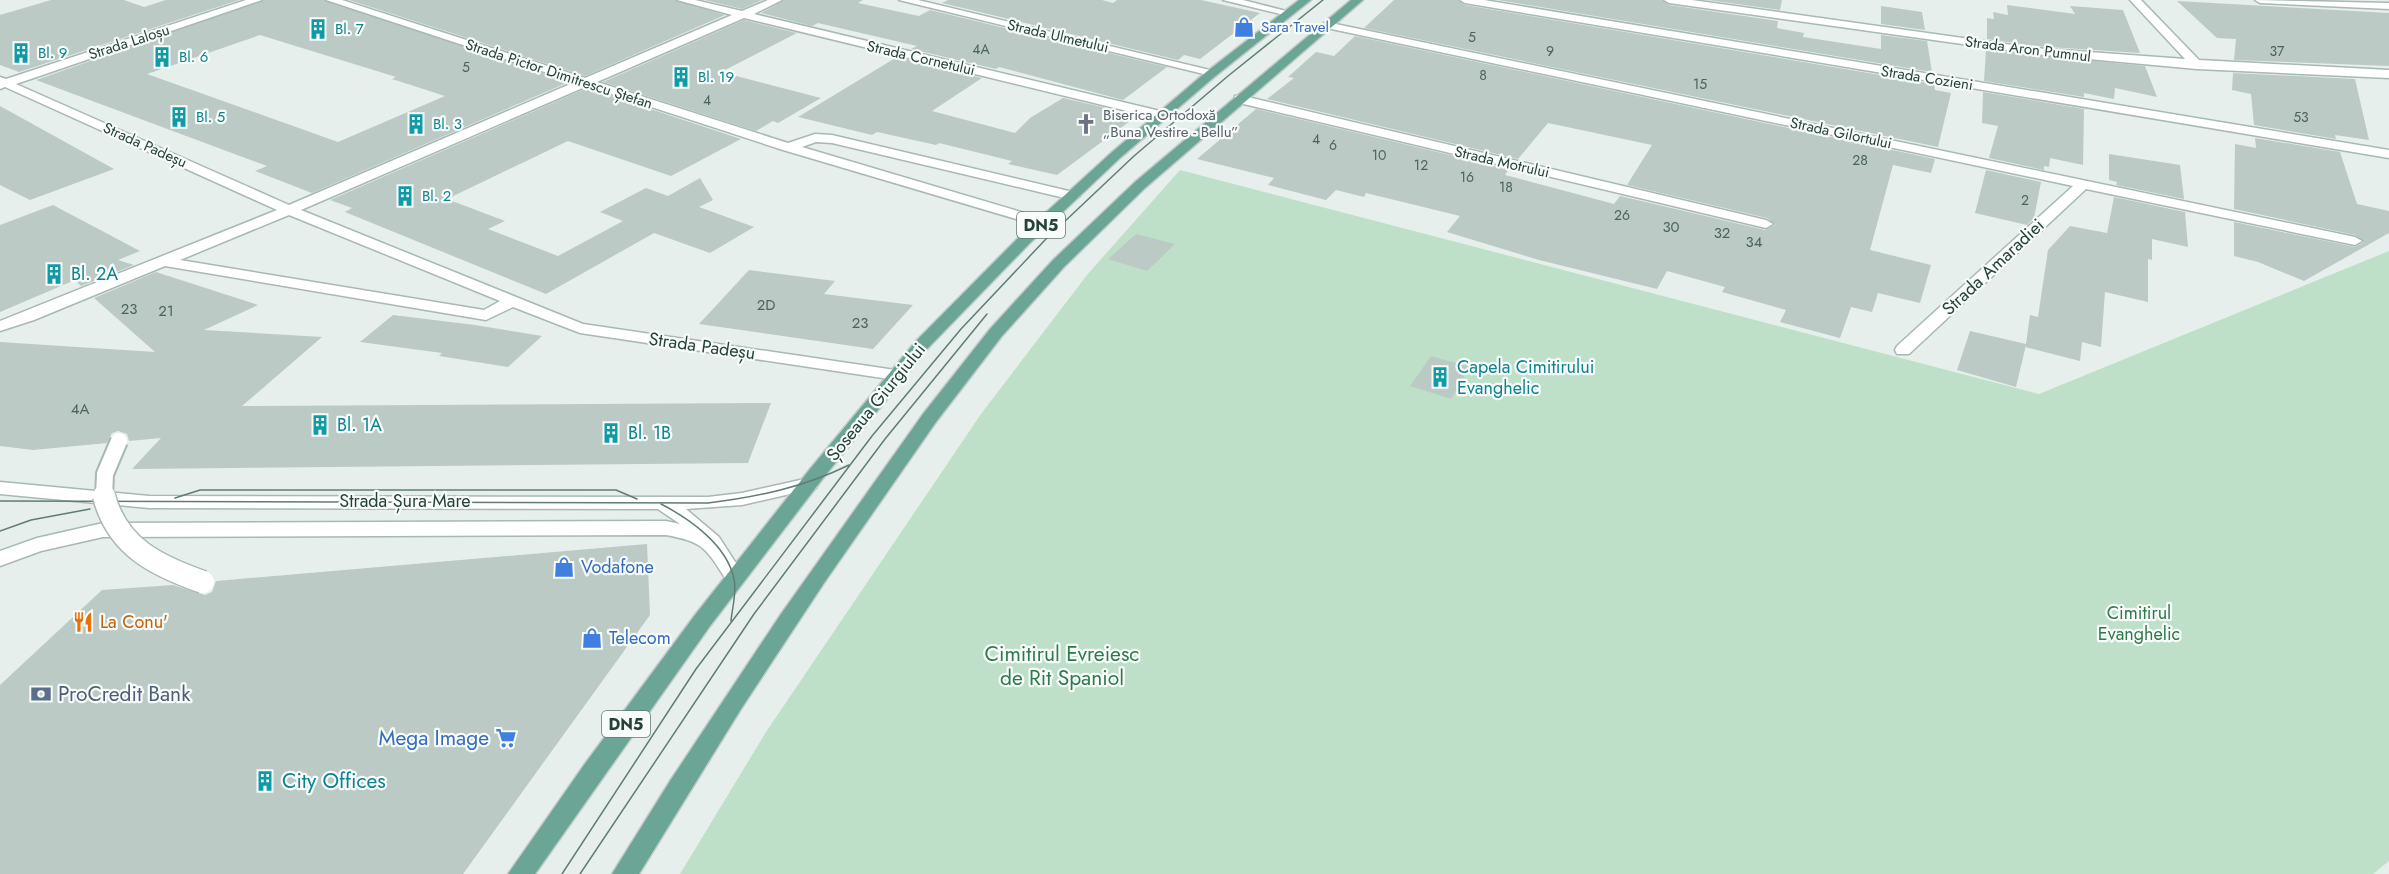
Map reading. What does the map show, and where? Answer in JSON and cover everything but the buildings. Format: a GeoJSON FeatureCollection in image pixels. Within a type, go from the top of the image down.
{"type":"FeatureCollection","features":[{"type":"Feature","properties":{"kind":"main road","name":"Șoseaua Giurgiului"},"geometry":{"type":"LineString","coordinates":[[521,874],[591,771],[734,576],[896,375],[943,321],[1043,223],[1160,115],[1306,0]]}},
{"type":"Feature","properties":{"kind":"main road","name":"DN5"},"geometry":{"type":"LineString","coordinates":[[626,874],[682,780],[795,609],[953,385],[1006,321],[1055,267],[1115,209],[1239,99],[1358,0]]}},
{"type":"Feature","properties":{"kind":"street","name":"Strada Laloșu"},"geometry":{"type":"LineString","coordinates":[[2,83],[257,0]]}},
{"type":"Feature","properties":{"kind":"street","name":"Strada Pictor Dimitrescu Ștefan"},"geometry":{"type":"LineString","coordinates":[[331,0],[788,147],[1043,223]]}},
{"type":"Feature","properties":{"kind":"street","name":"Strada Cornetului"},"geometry":{"type":"LineString","coordinates":[[682,0],[1160,115]]}},
{"type":"Feature","properties":{"kind":"street"},"geometry":{"type":"LineString","coordinates":[[0,326],[165,262],[289,210],[777,0]]}},
{"type":"Feature","properties":{"kind":"street","name":"Strada Ulmetului"},"geometry":{"type":"LineString","coordinates":[[904,0],[1212,72]]}},
{"type":"Feature","properties":{"kind":"street"},"geometry":{"type":"LineString","coordinates":[[1228,0],[1289,13]]}},
{"type":"Feature","properties":{"kind":"street","name":"Strada Cozieni"},"geometry":{"type":"LineString","coordinates":[[1465,0],[2389,154]]}},
{"type":"Feature","properties":{"kind":"street","name":"Strada Aron Pumnul"},"geometry":{"type":"LineString","coordinates":[[1669,0],[2034,51],[2197,64],[2389,74]]}},
{"type":"Feature","properties":{"kind":"street"},"geometry":{"type":"LineString","coordinates":[[2135,0],[2197,64]]}},
{"type":"Feature","properties":{"kind":"street"},"geometry":{"type":"LineString","coordinates":[[2260,0],[2389,6]]}},
{"type":"Feature","properties":{"kind":"street","name":"Strada Gilortului"},"geometry":{"type":"LineString","coordinates":[[1326,26],[2355,241]]}},
{"type":"Feature","properties":{"kind":"street","name":"Strada Padeșu"},"geometry":{"type":"LineString","coordinates":[[2,83],[289,210],[580,328],[896,375]]}},
{"type":"Feature","properties":{"kind":"street","name":"Strada Motrului"},"geometry":{"type":"LineString","coordinates":[[1239,99],[1766,224]]}},
{"type":"Feature","properties":{"kind":"street"},"geometry":{"type":"LineString","coordinates":[[788,147],[815,138],[832,139],[1073,196]]}},
{"type":"Feature","properties":{"kind":"street","name":"Strada Amaradiei"},"geometry":{"type":"LineString","coordinates":[[1903,350],[2083,184]]}},
{"type":"Feature","properties":{"kind":"street"},"geometry":{"type":"LineString","coordinates":[[165,262],[486,315],[512,301]]}},
{"type":"Feature","properties":{"kind":"street"},"geometry":{"type":"LineString","coordinates":[[118,441],[107,467],[103,486],[110,516],[126,539],[152,561],[203,582]]}},
{"type":"Feature","properties":{"kind":"street","name":"Strada Șura Mare"},"geometry":{"type":"LineString","coordinates":[[0,488],[149,502],[658,502],[742,500],[808,484]]}},
{"type":"Feature","properties":{"kind":"street"},"geometry":{"type":"LineString","coordinates":[[658,502],[681,513],[711,542],[734,576]]}},
{"type":"Feature","properties":{"kind":"street","name":"Strada Șura Mare"},"geometry":{"type":"LineString","coordinates":[[0,559],[37,545],[103,530],[666,528],[697,534],[711,542]]}},
{"type":"Feature","properties":{"kind":"green space","name":"Cimitirul Evanghelic"},"geometry":{"type":"Polygon","coordinates":[[[1180,170],[2039,394],[2389,251],[2389,861],[2373,874],[680,874],[766,732],[981,414],[1087,275],[1180,170]]]}},
{"type":"Feature","properties":{"kind":"tram line"},"geometry":{"type":"LineString","coordinates":[[562,874],[696,669],[872,436],[961,329],[1045,240],[1134,156],[1228,76],[1323,0]]}},
{"type":"Feature","properties":{"kind":"tram line"},"geometry":{"type":"LineString","coordinates":[[580,874],[754,614],[885,439],[987,314]]}},
{"type":"Feature","properties":{"kind":"tram line"},"geometry":{"type":"LineString","coordinates":[[0,501],[708,503],[780,490],[849,465]]}},
{"type":"Feature","properties":{"kind":"tram line"},"geometry":{"type":"LineString","coordinates":[[175,498],[200,490],[616,490],[637,499]]}},
{"type":"Feature","properties":{"kind":"tram line"},"geometry":{"type":"LineString","coordinates":[[661,504],[695,525],[724,555],[735,584],[731,621]]}},
{"type":"Feature","properties":{"kind":"tram line"},"geometry":{"type":"LineString","coordinates":[[0,531],[31,520],[90,509]]}},
{"type":"Feature","properties":{"kind":"place","name":"Sara Travel"},"geometry":{"type":"Point","coordinates":[1244,27]}},
{"type":"Feature","properties":{"kind":"place","name":"Bl. 7"},"geometry":{"type":"Point","coordinates":[318,29]}},
{"type":"Feature","properties":{"kind":"place","name":"Bl. 9"},"geometry":{"type":"Point","coordinates":[21,53]}},
{"type":"Feature","properties":{"kind":"place","name":"Bl. 6"},"geometry":{"type":"Point","coordinates":[162,57]}},
{"type":"Feature","properties":{"kind":"place","name":"Bl. 19"},"geometry":{"type":"Point","coordinates":[681,77]}},
{"type":"Feature","properties":{"kind":"place","name":"Bl. 5"},"geometry":{"type":"Point","coordinates":[179,117]}},
{"type":"Feature","properties":{"kind":"place","name":"Bl. 3"},"geometry":{"type":"Point","coordinates":[416,124]}},
{"type":"Feature","properties":{"kind":"place","name":"Biserica Ortodoxă „Buna Vestire - Bellu”"},"geometry":{"type":"Point","coordinates":[1086,124]}},
{"type":"Feature","properties":{"kind":"place","name":"Bl. 2"},"geometry":{"type":"Point","coordinates":[405,196]}},
{"type":"Feature","properties":{"kind":"place","name":"Bl. 2A"},"geometry":{"type":"Point","coordinates":[54,274]}},
{"type":"Feature","properties":{"kind":"place","name":"Capela Cimitirului Evanghelic"},"geometry":{"type":"Point","coordinates":[1440,377]}},
{"type":"Feature","properties":{"kind":"place","name":"Bl. 1A"},"geometry":{"type":"Point","coordinates":[320,425]}},
{"type":"Feature","properties":{"kind":"place","name":"Bl. 1B"},"geometry":{"type":"Point","coordinates":[611,433]}},
{"type":"Feature","properties":{"kind":"place","name":"Vodafone"},"geometry":{"type":"Point","coordinates":[564,567]}},
{"type":"Feature","properties":{"kind":"place","name":"La Conu'"},"geometry":{"type":"Point","coordinates":[83,622]}},
{"type":"Feature","properties":{"kind":"place","name":"Telecom"},"geometry":{"type":"Point","coordinates":[592,638]}},
{"type":"Feature","properties":{"kind":"place","name":"ProCredit Bank"},"geometry":{"type":"Point","coordinates":[41,694]}},
{"type":"Feature","properties":{"kind":"place","name":"Mega Image"},"geometry":{"type":"Point","coordinates":[506,738]}},
{"type":"Feature","properties":{"kind":"place","name":"City Offices"},"geometry":{"type":"Point","coordinates":[265,781]}},
{"type":"Feature","properties":{"kind":"park label","name":"Cimitirul Evreiesc de Rit Spaniol"},"geometry":{"type":"Point","coordinates":[1062,666]}}]}
